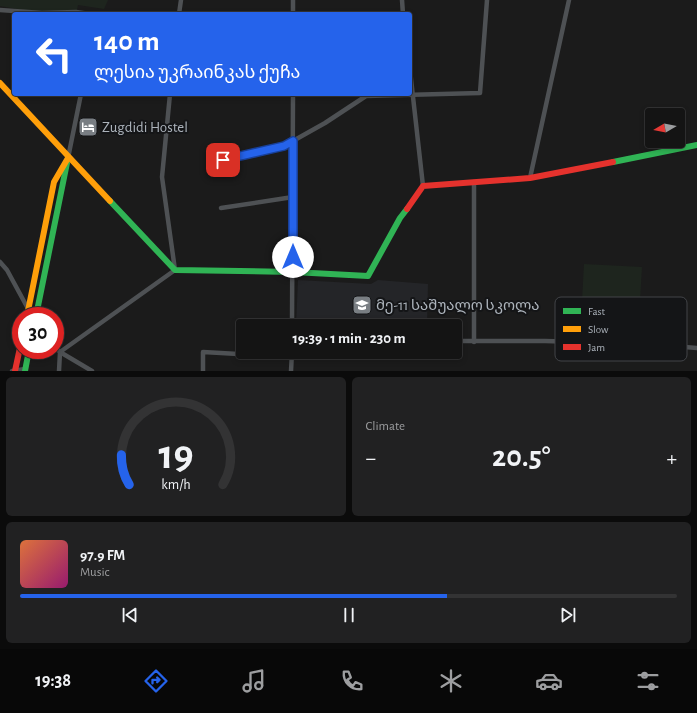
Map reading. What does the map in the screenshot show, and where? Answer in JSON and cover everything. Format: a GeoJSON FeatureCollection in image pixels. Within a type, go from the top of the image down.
{"type":"FeatureCollection","features":[{"type":"Feature","properties":{"kind":"street"},"geometry":{"type":"LineString","coordinates":[[179,12],[181,0]]}},
{"type":"Feature","properties":{"kind":"street"},"geometry":{"type":"LineString","coordinates":[[293,0],[293,12]]}},
{"type":"Feature","properties":{"kind":"street"},"geometry":{"type":"LineString","coordinates":[[402,0],[403,12]]}},
{"type":"Feature","properties":{"kind":"street"},"geometry":{"type":"LineString","coordinates":[[413,94],[480,93],[487,0]]}},
{"type":"Feature","properties":{"kind":"street"},"geometry":{"type":"LineString","coordinates":[[530,178],[569,0]]}},
{"type":"Feature","properties":{"kind":"street"},"geometry":{"type":"LineString","coordinates":[[0,10],[28,12]]}},
{"type":"Feature","properties":{"kind":"street"},"geometry":{"type":"LineString","coordinates":[[0,83],[68,158],[175,270]]}},
{"type":"Feature","properties":{"kind":"street"},"geometry":{"type":"LineString","coordinates":[[64,349],[175,270],[293,272],[368,276],[400,218],[422,186],[412,86]]}},
{"type":"Feature","properties":{"kind":"street"},"geometry":{"type":"LineString","coordinates":[[38,307],[82,96]]}},
{"type":"Feature","properties":{"kind":"street"},"geometry":{"type":"LineString","coordinates":[[170,96],[162,177],[175,270]]}},
{"type":"Feature","properties":{"kind":"street"},"geometry":{"type":"LineString","coordinates":[[292,319],[293,96]]}},
{"type":"Feature","properties":{"kind":"street"},"geometry":{"type":"LineString","coordinates":[[223,160],[284,146],[325,123],[366,96]]}},
{"type":"Feature","properties":{"kind":"street"},"geometry":{"type":"LineString","coordinates":[[422,186],[530,178],[697,145]]}},
{"type":"Feature","properties":{"kind":"street"},"geometry":{"type":"LineString","coordinates":[[29,307],[54,182],[68,158]]}},
{"type":"Feature","properties":{"kind":"street"},"geometry":{"type":"LineString","coordinates":[[474,182],[474,342]]}},
{"type":"Feature","properties":{"kind":"street"},"geometry":{"type":"LineString","coordinates":[[221,208],[293,197]]}},
{"type":"Feature","properties":{"kind":"street"},"geometry":{"type":"LineString","coordinates":[[0,262],[8,270],[25,307]]}},
{"type":"Feature","properties":{"kind":"street"},"geometry":{"type":"LineString","coordinates":[[462,341],[555,341]]}},
{"type":"Feature","properties":{"kind":"street"},"geometry":{"type":"LineString","coordinates":[[687,347],[697,348]]}},
{"type":"Feature","properties":{"kind":"street"},"geometry":{"type":"LineString","coordinates":[[203,371],[203,352],[236,353]]}},
{"type":"Feature","properties":{"kind":"street"},"geometry":{"type":"LineString","coordinates":[[64,354],[92,371]]}},
{"type":"Feature","properties":{"kind":"street"},"geometry":{"type":"LineString","coordinates":[[17,359],[14,371],[25,370],[27,359]]}},
{"type":"Feature","properties":{"kind":"street"},"geometry":{"type":"LineString","coordinates":[[59,371],[60,359]]}},
{"type":"Feature","properties":{"kind":"street"},"geometry":{"type":"LineString","coordinates":[[291,371],[292,359]]}},
{"type":"Feature","properties":{"kind":"shaded area"},"geometry":{"type":"Polygon","coordinates":[[[0,0],[108,0],[104,9],[78,5],[76,12],[16,12],[17,9],[0,6],[0,0]]]}},
{"type":"Feature","properties":{"kind":"shaded area"},"geometry":{"type":"Polygon","coordinates":[[[584,264],[642,267],[640,297],[582,297],[584,264]]]}},
{"type":"Feature","properties":{"kind":"shaded area","name":"მე-11 საშუალო სკოლა"},"geometry":{"type":"Polygon","coordinates":[[[298,280],[371,284],[378,280],[428,284],[427,319],[296,319],[298,280]]]}},
{"type":"Feature","properties":{"kind":"traffic: fast"},"geometry":{"type":"LineString","coordinates":[[613,162],[697,145]]}},
{"type":"Feature","properties":{"kind":"traffic: fast"},"geometry":{"type":"LineString","coordinates":[[38,307],[67,163]]}},
{"type":"Feature","properties":{"kind":"traffic: fast"},"geometry":{"type":"LineString","coordinates":[[110,201],[175,270],[293,272],[368,276],[400,218],[407,209]]}},
{"type":"Feature","properties":{"kind":"traffic: fast"},"geometry":{"type":"LineString","coordinates":[[25,371],[27,359]]}},
{"type":"Feature","properties":{"kind":"traffic: slow"},"geometry":{"type":"LineString","coordinates":[[0,83],[12,96]]}},
{"type":"Feature","properties":{"kind":"traffic: slow"},"geometry":{"type":"LineString","coordinates":[[12,96],[110,201]]}},
{"type":"Feature","properties":{"kind":"traffic: slow"},"geometry":{"type":"LineString","coordinates":[[29,307],[54,182],[68,158]]}},
{"type":"Feature","properties":{"kind":"traffic: jam"},"geometry":{"type":"LineString","coordinates":[[407,209],[423,186],[530,178],[613,162]]}},
{"type":"Feature","properties":{"kind":"traffic: jam"},"geometry":{"type":"LineString","coordinates":[[15,371],[18,359]]}},
{"type":"Feature","properties":{"kind":"place","name":"Zugdidi Hostel"},"geometry":{"type":"Point","coordinates":[88,127]}},
{"type":"Feature","properties":{"kind":"place","name":"მე-11 საშუალო სკოლა"},"geometry":{"type":"Point","coordinates":[362,305]}},
{"type":"Feature","properties":{"kind":"route"},"geometry":{"type":"LineString","coordinates":[[223,160],[284,146],[293,141],[293,257]]}}]}
